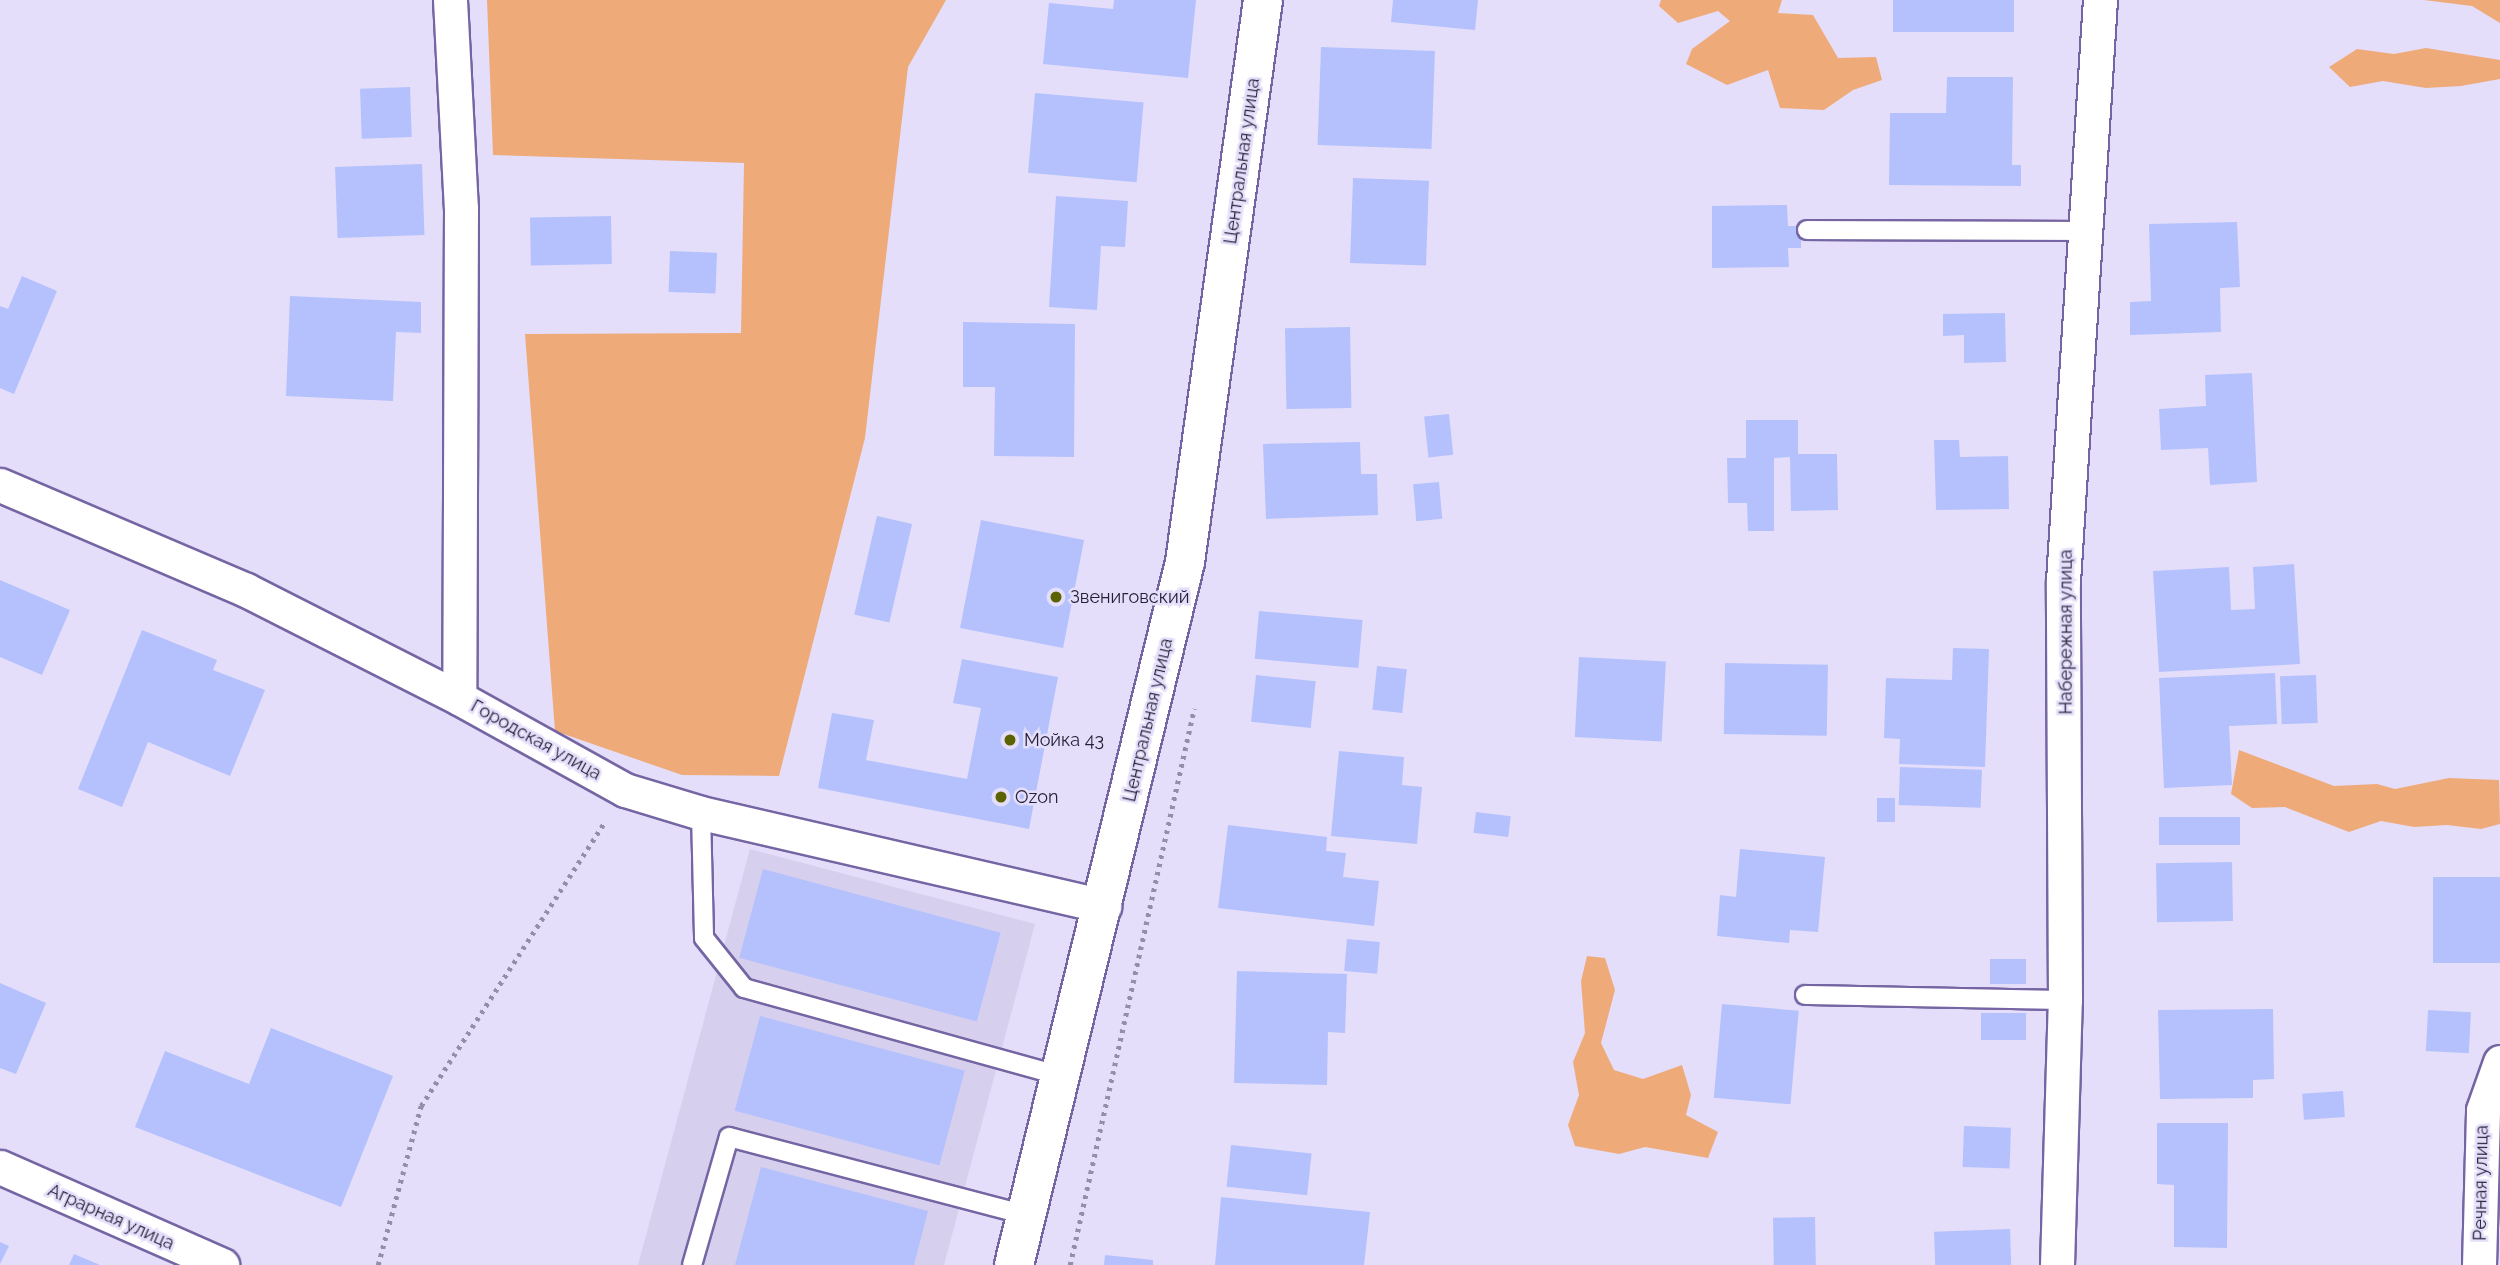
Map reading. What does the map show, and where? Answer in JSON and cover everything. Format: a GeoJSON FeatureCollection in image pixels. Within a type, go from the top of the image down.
{"type":"FeatureCollection","features":[{"type":"Feature","properties":{"kind":"street"},"geometry":{"type":"LineString","coordinates":[[450,0],[461,208],[460,698]]}},
{"type":"Feature","properties":{"kind":"street","name":"Центральная улица"},"geometry":{"type":"LineString","coordinates":[[1014,1265],[1104,906],[1185,562],[1263,0]]}},
{"type":"Feature","properties":{"kind":"street","name":"Набережная улица"},"geometry":{"type":"LineString","coordinates":[[2057,1265],[2065,1000],[2067,705],[2063,581],[2100,0]]}},
{"type":"Feature","properties":{"kind":"street","name":"Городская улица"},"geometry":{"type":"LineString","coordinates":[[0,485],[246,590],[460,698],[625,790],[702,813],[1104,906]]}},
{"type":"Feature","properties":{"kind":"street","name":"Речная улица"},"geometry":{"type":"LineString","coordinates":[[2479,1265],[2483,1110],[2500,1062]]}},
{"type":"Feature","properties":{"kind":"street","name":"Аграрная улица"},"geometry":{"type":"LineString","coordinates":[[0,1167],[222,1265]]}},
{"type":"Feature","properties":{"kind":"lane"},"geometry":{"type":"LineString","coordinates":[[1807,230],[2084,231]]}},
{"type":"Feature","properties":{"kind":"lane"},"geometry":{"type":"LineString","coordinates":[[702,813],[704,938],[744,988],[1061,1076]]}},
{"type":"Feature","properties":{"kind":"lane"},"geometry":{"type":"LineString","coordinates":[[1805,995],[2065,1000]]}},
{"type":"Feature","properties":{"kind":"lane"},"geometry":{"type":"LineString","coordinates":[[692,1265],[729,1137],[1026,1215]]}},
{"type":"Feature","properties":{"kind":"path"},"geometry":{"type":"LineString","coordinates":[[379,1265],[421,1106],[625,790]]}},
{"type":"Feature","properties":{"kind":"shaded area"},"geometry":{"type":"Polygon","coordinates":[[[487,0],[946,0],[908,67],[865,438],[779,776],[682,775],[555,731],[525,334],[741,333],[744,163],[493,155],[487,0]]]}},
{"type":"Feature","properties":{"kind":"shaded area"},"geometry":{"type":"Polygon","coordinates":[[[1661,0],[1782,0],[1778,13],[1813,15],[1838,58],[1876,57],[1882,80],[1853,90],[1824,110],[1780,108],[1768,70],[1727,85],[1686,64],[1692,49],[1730,21],[1718,11],[1678,23],[1659,6],[1661,0]]]}},
{"type":"Feature","properties":{"kind":"shaded area"},"geometry":{"type":"Polygon","coordinates":[[[2424,0],[2500,0],[2500,23],[2472,6],[2424,0]]]}},
{"type":"Feature","properties":{"kind":"shaded area"},"geometry":{"type":"Polygon","coordinates":[[[2426,48],[2500,60],[2500,79],[2461,86],[2426,88],[2383,81],[2350,87],[2329,67],[2357,49],[2394,54],[2426,48]]]}},
{"type":"Feature","properties":{"kind":"shaded area"},"geometry":{"type":"Polygon","coordinates":[[[2239,750],[2334,786],[2377,784],[2395,789],[2449,778],[2499,780],[2500,824],[2481,829],[2447,825],[2414,827],[2381,821],[2349,832],[2285,807],[2252,808],[2231,794],[2239,750]]]}},
{"type":"Feature","properties":{"kind":"shaded area"},"geometry":{"type":"Polygon","coordinates":[[[750,849],[1035,924],[944,1265],[638,1265],[750,849]]]}},
{"type":"Feature","properties":{"kind":"shaded area"},"geometry":{"type":"Polygon","coordinates":[[[1587,956],[1605,958],[1615,990],[1601,1043],[1614,1070],[1643,1079],[1682,1065],[1691,1095],[1686,1115],[1718,1132],[1708,1158],[1645,1147],[1619,1154],[1575,1146],[1568,1125],[1579,1095],[1573,1062],[1585,1033],[1581,981],[1587,956]]]}},
{"type":"Feature","properties":{"kind":"building"},"geometry":{"type":"Polygon","coordinates":[[[1114,0],[1196,0],[1188,78],[1043,64],[1049,3],[1113,9],[1114,0]]]}},
{"type":"Feature","properties":{"kind":"building"},"geometry":{"type":"Polygon","coordinates":[[[1393,0],[1478,0],[1475,30],[1391,22],[1393,0]]]}},
{"type":"Feature","properties":{"kind":"building"},"geometry":{"type":"Polygon","coordinates":[[[1893,0],[2014,0],[2014,32],[1893,32],[1893,0]]]}},
{"type":"Feature","properties":{"kind":"building"},"geometry":{"type":"Polygon","coordinates":[[[1321,47],[1435,51],[1432,149],[1318,145],[1321,47]]]}},
{"type":"Feature","properties":{"kind":"building"},"geometry":{"type":"Polygon","coordinates":[[[1947,77],[2013,77],[2012,165],[2021,165],[2021,186],[1889,185],[1890,113],[1946,113],[1947,77]]]}},
{"type":"Feature","properties":{"kind":"building"},"geometry":{"type":"Polygon","coordinates":[[[410,87],[412,137],[362,139],[360,89],[410,87]]]}},
{"type":"Feature","properties":{"kind":"building"},"geometry":{"type":"Polygon","coordinates":[[[1035,93],[1144,102],[1137,182],[1028,173],[1035,93]]]}},
{"type":"Feature","properties":{"kind":"building"},"geometry":{"type":"Polygon","coordinates":[[[422,164],[424,235],[338,238],[335,167],[422,164]]]}},
{"type":"Feature","properties":{"kind":"building"},"geometry":{"type":"Polygon","coordinates":[[[1353,178],[1429,181],[1426,266],[1350,263],[1353,178]]]}},
{"type":"Feature","properties":{"kind":"building"},"geometry":{"type":"Polygon","coordinates":[[[1056,196],[1128,201],[1125,247],[1101,246],[1097,310],[1049,307],[1056,196]]]}},
{"type":"Feature","properties":{"kind":"building"},"geometry":{"type":"Polygon","coordinates":[[[1787,205],[1788,226],[1801,226],[1801,248],[1788,248],[1789,267],[1712,268],[1712,206],[1787,205]]]}},
{"type":"Feature","properties":{"kind":"building"},"geometry":{"type":"Polygon","coordinates":[[[611,216],[612,264],[531,265],[530,217],[611,216]]]}},
{"type":"Feature","properties":{"kind":"building"},"geometry":{"type":"Polygon","coordinates":[[[2237,222],[2240,287],[2220,288],[2221,332],[2130,335],[2130,302],[2151,301],[2149,224],[2237,222]]]}},
{"type":"Feature","properties":{"kind":"building"},"geometry":{"type":"Polygon","coordinates":[[[670,251],[717,253],[716,294],[669,292],[670,251]]]}},
{"type":"Feature","properties":{"kind":"building"},"geometry":{"type":"Polygon","coordinates":[[[22,276],[57,291],[14,394],[0,388],[0,306],[8,309],[22,276]]]}},
{"type":"Feature","properties":{"kind":"building"},"geometry":{"type":"Polygon","coordinates":[[[290,296],[421,302],[421,333],[396,332],[393,401],[286,396],[290,296]]]}},
{"type":"Feature","properties":{"kind":"building"},"geometry":{"type":"Polygon","coordinates":[[[2005,313],[2006,362],[1964,363],[1964,335],[1943,336],[1943,314],[2005,313]]]}},
{"type":"Feature","properties":{"kind":"building"},"geometry":{"type":"Polygon","coordinates":[[[963,322],[1075,324],[1074,457],[994,456],[995,387],[963,387],[963,322]]]}},
{"type":"Feature","properties":{"kind":"building"},"geometry":{"type":"Polygon","coordinates":[[[1350,327],[1351,408],[1286,409],[1285,328],[1350,327]]]}},
{"type":"Feature","properties":{"kind":"building"},"geometry":{"type":"Polygon","coordinates":[[[2252,373],[2257,482],[2210,485],[2208,448],[2161,450],[2159,409],[2206,406],[2205,375],[2252,373]]]}},
{"type":"Feature","properties":{"kind":"building"},"geometry":{"type":"Polygon","coordinates":[[[1449,414],[1453,455],[1428,457],[1424,417],[1449,414]]]}},
{"type":"Feature","properties":{"kind":"building"},"geometry":{"type":"Polygon","coordinates":[[[1746,420],[1798,420],[1798,454],[1837,454],[1838,510],[1791,511],[1790,457],[1774,458],[1774,531],[1748,531],[1747,503],[1728,503],[1727,458],[1746,458],[1746,420]]]}},
{"type":"Feature","properties":{"kind":"building"},"geometry":{"type":"Polygon","coordinates":[[[1934,440],[1959,440],[1960,457],[2008,456],[2009,509],[1936,510],[1934,440]]]}},
{"type":"Feature","properties":{"kind":"building"},"geometry":{"type":"Polygon","coordinates":[[[1360,442],[1361,474],[1377,474],[1378,515],[1266,519],[1263,444],[1360,442]]]}},
{"type":"Feature","properties":{"kind":"building"},"geometry":{"type":"Polygon","coordinates":[[[1439,482],[1442,519],[1416,521],[1413,484],[1439,482]]]}},
{"type":"Feature","properties":{"kind":"building"},"geometry":{"type":"Polygon","coordinates":[[[877,516],[912,524],[889,623],[854,614],[877,516]]]}},
{"type":"Feature","properties":{"kind":"building"},"geometry":{"type":"Polygon","coordinates":[[[981,520],[1084,540],[1063,648],[960,628],[981,520]]]}},
{"type":"Feature","properties":{"kind":"building"},"geometry":{"type":"Polygon","coordinates":[[[2294,564],[2300,664],[2159,672],[2153,571],[2229,567],[2231,610],[2255,609],[2253,567],[2294,564]]]}},
{"type":"Feature","properties":{"kind":"building"},"geometry":{"type":"Polygon","coordinates":[[[0,580],[70,610],[42,675],[0,657],[0,580]]]}},
{"type":"Feature","properties":{"kind":"building"},"geometry":{"type":"Polygon","coordinates":[[[1259,611],[1363,620],[1358,668],[1255,659],[1259,611]]]}},
{"type":"Feature","properties":{"kind":"building"},"geometry":{"type":"Polygon","coordinates":[[[142,630],[217,660],[213,670],[265,690],[230,776],[148,742],[122,807],[78,789],[142,630]]]}},
{"type":"Feature","properties":{"kind":"building"},"geometry":{"type":"Polygon","coordinates":[[[1953,648],[1989,649],[1985,767],[1899,764],[1900,739],[1884,738],[1886,678],[1952,680],[1953,648]]]}},
{"type":"Feature","properties":{"kind":"building"},"geometry":{"type":"Polygon","coordinates":[[[1579,657],[1666,662],[1662,741],[1575,737],[1579,657]]]}},
{"type":"Feature","properties":{"kind":"building","name":"Мойка 43"},"geometry":{"type":"Polygon","coordinates":[[[962,659],[1058,677],[1029,829],[818,788],[832,713],[874,720],[866,760],[967,779],[981,708],[953,703],[962,659]]]}},
{"type":"Feature","properties":{"kind":"building"},"geometry":{"type":"Polygon","coordinates":[[[1725,663],[1828,665],[1827,736],[1724,734],[1725,663]]]}},
{"type":"Feature","properties":{"kind":"building"},"geometry":{"type":"Polygon","coordinates":[[[1377,666],[1407,669],[1402,713],[1372,710],[1377,666]]]}},
{"type":"Feature","properties":{"kind":"building"},"geometry":{"type":"Polygon","coordinates":[[[2275,673],[2277,724],[2229,726],[2232,785],[2164,788],[2159,678],[2275,673]]]}},
{"type":"Feature","properties":{"kind":"building"},"geometry":{"type":"Polygon","coordinates":[[[1256,675],[1316,681],[1311,728],[1251,722],[1256,675]]]}},
{"type":"Feature","properties":{"kind":"building"},"geometry":{"type":"Polygon","coordinates":[[[2316,675],[2318,723],[2282,724],[2280,676],[2316,675]]]}},
{"type":"Feature","properties":{"kind":"building"},"geometry":{"type":"Polygon","coordinates":[[[1339,751],[1404,757],[1402,785],[1422,787],[1417,844],[1331,836],[1339,751]]]}},
{"type":"Feature","properties":{"kind":"building"},"geometry":{"type":"Polygon","coordinates":[[[1900,767],[1982,770],[1981,808],[1899,805],[1900,767]]]}},
{"type":"Feature","properties":{"kind":"building"},"geometry":{"type":"Polygon","coordinates":[[[1877,798],[1895,798],[1895,822],[1877,822],[1877,798]]]}},
{"type":"Feature","properties":{"kind":"building"},"geometry":{"type":"Polygon","coordinates":[[[1476,812],[1511,816],[1508,837],[1473,833],[1476,812]]]}},
{"type":"Feature","properties":{"kind":"building"},"geometry":{"type":"Polygon","coordinates":[[[2159,817],[2240,817],[2240,845],[2159,845],[2159,817]]]}},
{"type":"Feature","properties":{"kind":"building"},"geometry":{"type":"Polygon","coordinates":[[[1228,825],[1327,837],[1326,851],[1346,853],[1343,877],[1379,881],[1374,926],[1218,908],[1228,825]]]}},
{"type":"Feature","properties":{"kind":"building"},"geometry":{"type":"Polygon","coordinates":[[[1740,849],[1825,857],[1818,932],[1790,930],[1789,943],[1717,936],[1720,895],[1736,897],[1740,849]]]}},
{"type":"Feature","properties":{"kind":"building"},"geometry":{"type":"Polygon","coordinates":[[[2232,862],[2233,921],[2157,922],[2156,863],[2232,862]]]}},
{"type":"Feature","properties":{"kind":"building"},"geometry":{"type":"Polygon","coordinates":[[[763,869],[1001,933],[977,1022],[739,958],[763,869]]]}},
{"type":"Feature","properties":{"kind":"building"},"geometry":{"type":"Polygon","coordinates":[[[2433,877],[2500,877],[2500,963],[2433,963],[2433,877]]]}},
{"type":"Feature","properties":{"kind":"building"},"geometry":{"type":"Polygon","coordinates":[[[1347,939],[1380,942],[1377,974],[1344,971],[1347,939]]]}},
{"type":"Feature","properties":{"kind":"building"},"geometry":{"type":"Polygon","coordinates":[[[1990,959],[2026,959],[2026,984],[1990,984],[1990,959]]]}},
{"type":"Feature","properties":{"kind":"building"},"geometry":{"type":"Polygon","coordinates":[[[1237,971],[1347,974],[1345,1033],[1328,1032],[1327,1085],[1234,1083],[1237,971]]]}},
{"type":"Feature","properties":{"kind":"building"},"geometry":{"type":"Polygon","coordinates":[[[0,983],[46,1003],[16,1074],[0,1068],[0,983]]]}},
{"type":"Feature","properties":{"kind":"building"},"geometry":{"type":"Polygon","coordinates":[[[1722,1004],[1799,1011],[1791,1104],[1714,1098],[1722,1004]]]}},
{"type":"Feature","properties":{"kind":"building"},"geometry":{"type":"Polygon","coordinates":[[[2273,1009],[2274,1079],[2253,1080],[2253,1098],[2160,1099],[2158,1010],[2273,1009]]]}},
{"type":"Feature","properties":{"kind":"building"},"geometry":{"type":"Polygon","coordinates":[[[2428,1010],[2471,1012],[2469,1053],[2426,1051],[2428,1010]]]}},
{"type":"Feature","properties":{"kind":"building"},"geometry":{"type":"Polygon","coordinates":[[[1981,1013],[2026,1013],[2026,1040],[1981,1040],[1981,1013]]]}},
{"type":"Feature","properties":{"kind":"building"},"geometry":{"type":"Polygon","coordinates":[[[760,1016],[965,1071],[939,1166],[735,1111],[760,1016]]]}},
{"type":"Feature","properties":{"kind":"building"},"geometry":{"type":"Polygon","coordinates":[[[271,1028],[393,1076],[341,1207],[135,1127],[165,1051],[249,1084],[271,1028]]]}},
{"type":"Feature","properties":{"kind":"building"},"geometry":{"type":"Polygon","coordinates":[[[2343,1091],[2345,1117],[2304,1120],[2302,1094],[2343,1091]]]}},
{"type":"Feature","properties":{"kind":"building"},"geometry":{"type":"Polygon","coordinates":[[[2157,1123],[2228,1123],[2227,1248],[2174,1247],[2174,1185],[2157,1184],[2157,1123]]]}},
{"type":"Feature","properties":{"kind":"building"},"geometry":{"type":"Polygon","coordinates":[[[1964,1126],[2011,1128],[2010,1169],[1963,1167],[1964,1126]]]}},
{"type":"Feature","properties":{"kind":"building"},"geometry":{"type":"Polygon","coordinates":[[[1231,1145],[1312,1153],[1307,1195],[1227,1187],[1231,1145]]]}},
{"type":"Feature","properties":{"kind":"building"},"geometry":{"type":"Polygon","coordinates":[[[761,1167],[928,1211],[914,1265],[735,1265],[761,1167]]]}},
{"type":"Feature","properties":{"kind":"building"},"geometry":{"type":"Polygon","coordinates":[[[1221,1197],[1370,1212],[1364,1265],[1215,1265],[1221,1197]]]}},
{"type":"Feature","properties":{"kind":"building"},"geometry":{"type":"Polygon","coordinates":[[[1815,1217],[1816,1265],[1774,1265],[1773,1218],[1815,1217]]]}},
{"type":"Feature","properties":{"kind":"building"},"geometry":{"type":"Polygon","coordinates":[[[2010,1229],[2011,1265],[1935,1265],[1934,1232],[2010,1229]]]}},
{"type":"Feature","properties":{"kind":"building"},"geometry":{"type":"Polygon","coordinates":[[[0,1242],[9,1246],[0,1264],[0,1242]]]}},
{"type":"Feature","properties":{"kind":"building"},"geometry":{"type":"Polygon","coordinates":[[[74,1254],[100,1265],[69,1265],[74,1254]]]}},
{"type":"Feature","properties":{"kind":"building"},"geometry":{"type":"Polygon","coordinates":[[[1105,1255],[1153,1260],[1153,1265],[1104,1265],[1105,1255]]]}},
{"type":"Feature","properties":{"kind":"place","name":"Звениговский"},"geometry":{"type":"Point","coordinates":[1056,597]}},
{"type":"Feature","properties":{"kind":"place","name":"Мойка 43"},"geometry":{"type":"Point","coordinates":[1010,740]}},
{"type":"Feature","properties":{"kind":"place","name":"Ozon"},"geometry":{"type":"Point","coordinates":[1001,797]}}]}
